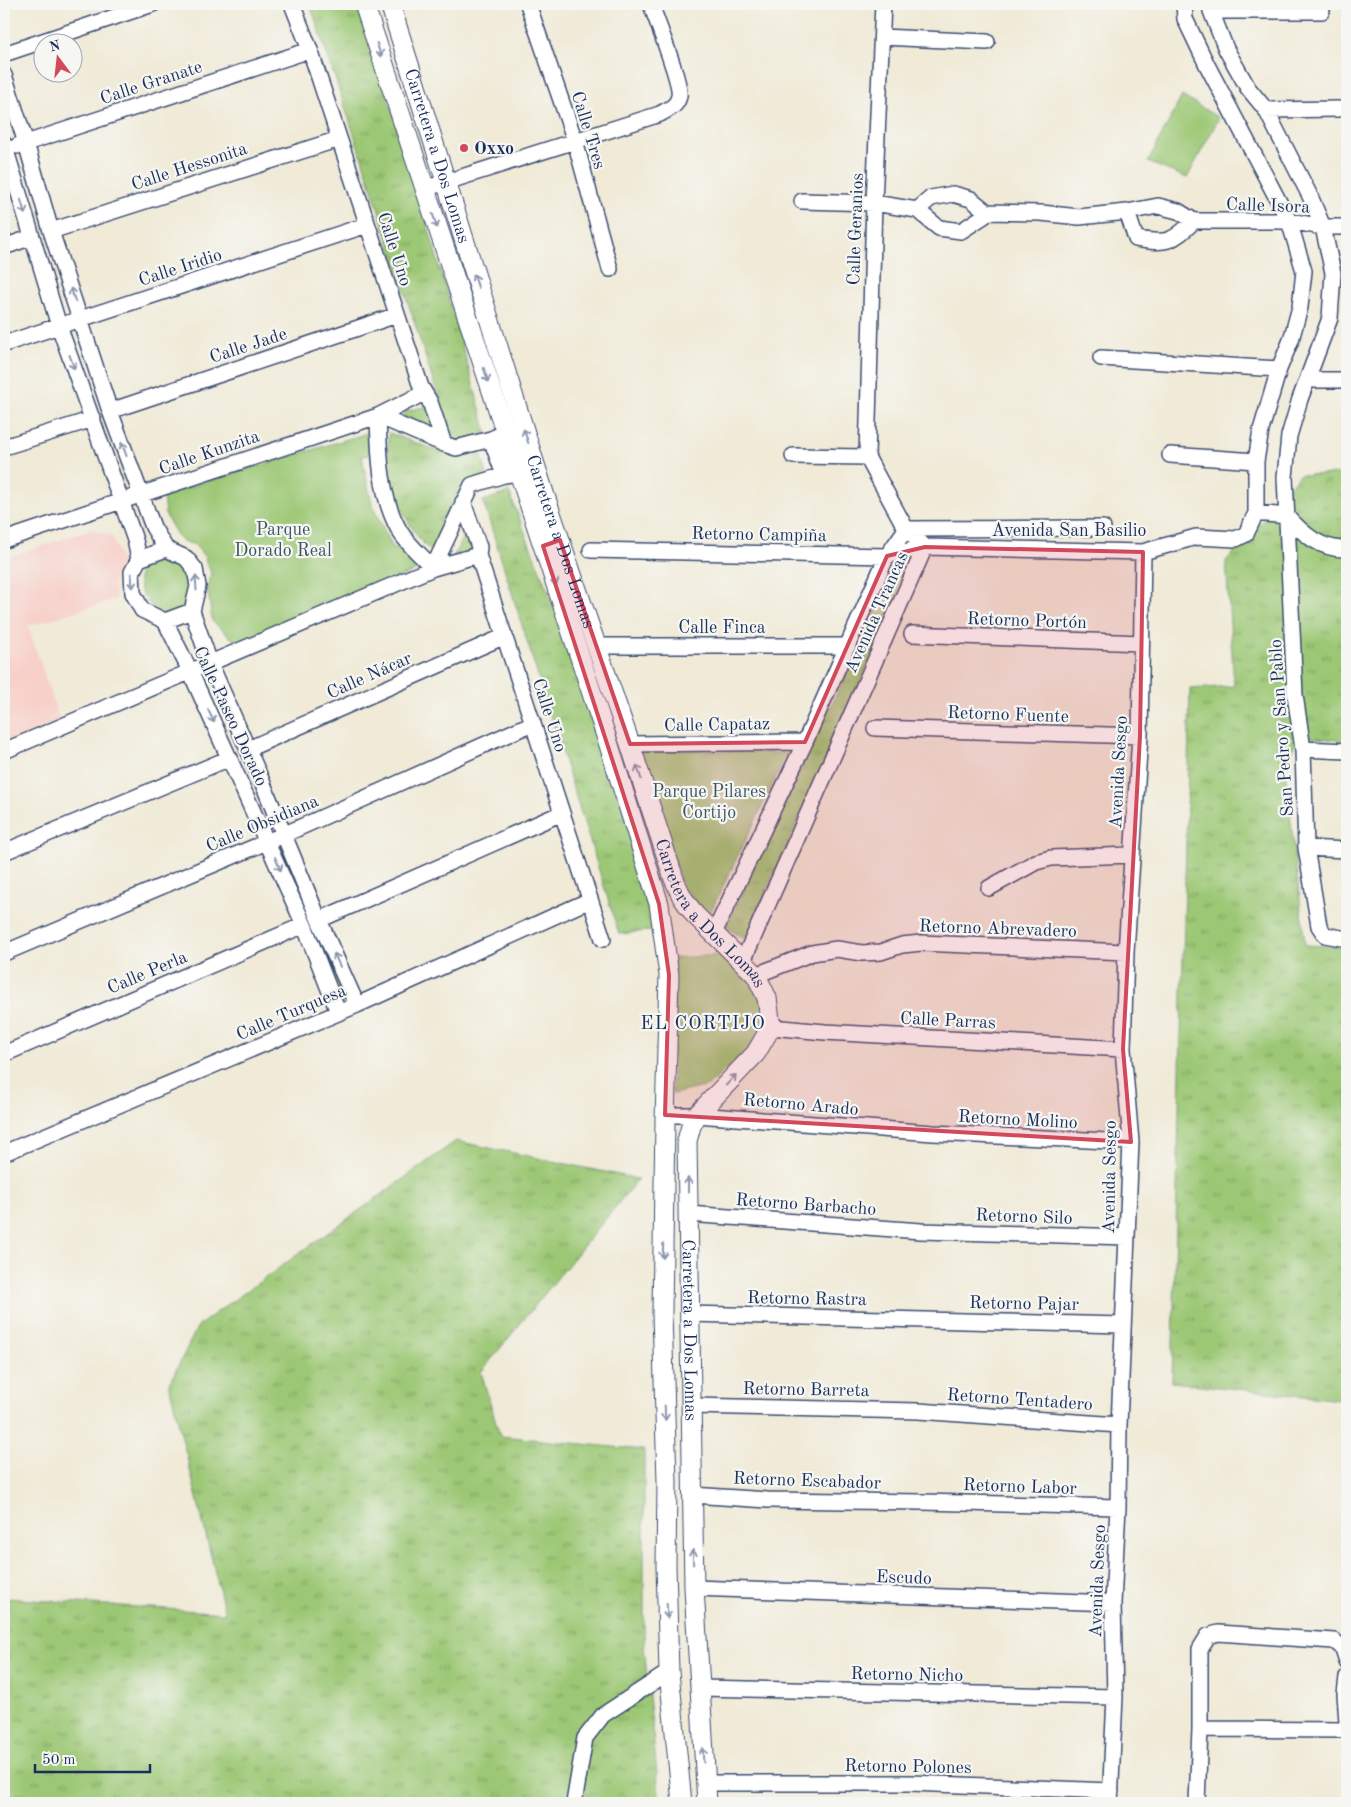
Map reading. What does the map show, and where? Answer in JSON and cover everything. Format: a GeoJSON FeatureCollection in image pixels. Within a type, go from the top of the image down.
{"type":"FeatureCollection","features":[{"type":"Feature","properties":{"kind":"main road","name":"Carretera a Dos Lomas"},"geometry":{"type":"LineString","coordinates":[[364,4],[424,189],[511,474],[552,543],[597,646],[674,879],[682,897],[695,915],[756,975],[767,998],[770,1027],[756,1053],[697,1115],[691,1126],[688,1141],[694,1588],[707,1803]]}},
{"type":"Feature","properties":{"kind":"main road","name":"Carretera a Dos Lomas"},"geometry":{"type":"LineString","coordinates":[[390,4],[445,182],[659,904],[669,975],[662,1313],[667,1482],[666,1566],[669,1672],[682,1803]]}},
{"type":"Feature","properties":{"kind":"street"},"geometry":{"type":"LineString","coordinates":[[4,54],[153,4]]}},
{"type":"Feature","properties":{"kind":"street","name":"Calle Uno"},"geometry":{"type":"LineString","coordinates":[[292,4],[310,50],[397,315],[444,444]]}},
{"type":"Feature","properties":{"kind":"street","name":"Calle Tres"},"geometry":{"type":"LineString","coordinates":[[528,4],[574,141],[610,269]]}},
{"type":"Feature","properties":{"kind":"street"},"geometry":{"type":"LineString","coordinates":[[424,189],[660,114],[675,105],[680,95],[677,79],[651,4]]}},
{"type":"Feature","properties":{"kind":"street","name":"Calle Geranios"},"geometry":{"type":"LineString","coordinates":[[867,456],[874,203],[883,4]]}},
{"type":"Feature","properties":{"kind":"street"},"geometry":{"type":"LineString","coordinates":[[1184,4],[1185,19],[1207,65],[1289,222],[1304,270],[1300,307],[1261,430],[1256,461],[1256,513],[1287,516],[1300,530],[1316,542],[1340,549],[1347,549]]}},
{"type":"Feature","properties":{"kind":"street"},"geometry":{"type":"LineString","coordinates":[[1212,8],[1322,11]]}},
{"type":"Feature","properties":{"kind":"street","name":"San Pedro y San Pablo"},"geometry":{"type":"LineString","coordinates":[[1212,8],[1226,49],[1248,88],[1266,110],[1310,196],[1323,226],[1333,273],[1330,318],[1300,399],[1289,436],[1285,477],[1295,695],[1303,749],[1306,848],[1319,926],[1325,935],[1347,938]]}},
{"type":"Feature","properties":{"kind":"street"},"geometry":{"type":"LineString","coordinates":[[882,37],[987,42]]}},
{"type":"Feature","properties":{"kind":"street","name":"Calle Granate"},"geometry":{"type":"LineString","coordinates":[[5,148],[26,143],[310,50]]}},
{"type":"Feature","properties":{"kind":"street"},"geometry":{"type":"LineString","coordinates":[[4,76],[26,143],[51,231],[110,411],[141,495],[153,526],[166,549],[186,558],[194,569],[198,586],[192,611],[165,621],[142,610],[133,593],[132,572],[139,559],[166,549]]}},
{"type":"Feature","properties":{"kind":"street"},"geometry":{"type":"LineString","coordinates":[[1266,110],[1339,109]]}},
{"type":"Feature","properties":{"kind":"street","name":"Calle Hessonita"},"geometry":{"type":"LineString","coordinates":[[51,231],[339,139]]}},
{"type":"Feature","properties":{"kind":"street"},"geometry":{"type":"LineString","coordinates":[[5,148],[59,326],[122,501],[139,559]]}},
{"type":"Feature","properties":{"kind":"street"},"geometry":{"type":"LineString","coordinates":[[802,201],[874,203],[917,210],[939,228],[961,231],[987,212],[971,199],[952,194],[931,198],[917,210]]}},
{"type":"Feature","properties":{"kind":"street","name":"Calle Isora"},"geometry":{"type":"LineString","coordinates":[[987,212],[1041,213],[1079,217],[1127,212],[1158,206],[1178,211],[1194,221],[1289,222],[1345,227]]}},
{"type":"Feature","properties":{"kind":"street"},"geometry":{"type":"LineString","coordinates":[[1127,212],[1136,239],[1158,243],[1177,238],[1194,221]]}},
{"type":"Feature","properties":{"kind":"street","name":"Calle Iridio"},"geometry":{"type":"LineString","coordinates":[[4,344],[367,225]]}},
{"type":"Feature","properties":{"kind":"street"},"geometry":{"type":"LineString","coordinates":[[4,247],[32,237]]}},
{"type":"Feature","properties":{"kind":"street","name":"Calle Jade"},"geometry":{"type":"LineString","coordinates":[[110,411],[397,315]]}},
{"type":"Feature","properties":{"kind":"street"},"geometry":{"type":"LineString","coordinates":[[1101,358],[1279,369]]}},
{"type":"Feature","properties":{"kind":"street"},"geometry":{"type":"LineString","coordinates":[[1307,380],[1347,380]]}},
{"type":"Feature","properties":{"kind":"street","name":"Calle Kunzita"},"geometry":{"type":"LineString","coordinates":[[4,540],[378,416],[424,393]]}},
{"type":"Feature","properties":{"kind":"street"},"geometry":{"type":"LineString","coordinates":[[433,568],[400,530],[386,497],[380,459],[378,416],[456,448],[498,436]]}},
{"type":"Feature","properties":{"kind":"street"},"geometry":{"type":"LineString","coordinates":[[4,447],[93,419]]}},
{"type":"Feature","properties":{"kind":"street"},"geometry":{"type":"LineString","coordinates":[[1170,455],[1256,461]]}},
{"type":"Feature","properties":{"kind":"street"},"geometry":{"type":"LineString","coordinates":[[793,456],[867,456],[906,529],[1103,528]]}},
{"type":"Feature","properties":{"kind":"street"},"geometry":{"type":"LineString","coordinates":[[433,568],[472,485],[511,474]]}},
{"type":"Feature","properties":{"kind":"street","name":"Calle Uno"},"geometry":{"type":"LineString","coordinates":[[463,502],[479,547],[478,555],[603,939]]}},
{"type":"Feature","properties":{"kind":"street","name":"Avenida San Basilio"},"geometry":{"type":"LineString","coordinates":[[925,547],[1143,552],[1196,538],[1236,539],[1246,534],[1256,513]]}},
{"type":"Feature","properties":{"kind":"street","name":"Avenida Trancas"},"geometry":{"type":"LineString","coordinates":[[714,933],[805,742],[887,556],[906,529],[925,547],[743,961]]}},
{"type":"Feature","properties":{"kind":"street","name":"Retorno Campiña"},"geometry":{"type":"LineString","coordinates":[[591,550],[887,556],[925,547]]}},
{"type":"Feature","properties":{"kind":"street","name":"Avenida Sesgo"},"geometry":{"type":"LineString","coordinates":[[1110,1797],[1114,1697],[1112,1603],[1118,1507],[1119,1425],[1131,1142],[1123,1048],[1131,855],[1140,736],[1143,552]]}},
{"type":"Feature","properties":{"kind":"street"},"geometry":{"type":"LineString","coordinates":[[4,751],[433,568],[478,555]]}},
{"type":"Feature","properties":{"kind":"street","name":"Calle Paseo Dorado"},"geometry":{"type":"LineString","coordinates":[[192,611],[210,662],[357,1005]]}},
{"type":"Feature","properties":{"kind":"street","name":"Calle Paseo Dorado"},"geometry":{"type":"LineString","coordinates":[[165,621],[268,841],[338,1012]]}},
{"type":"Feature","properties":{"kind":"street","name":"Retorno Portón"},"geometry":{"type":"LineString","coordinates":[[912,634],[1141,643]]}},
{"type":"Feature","properties":{"kind":"street","name":"Calle Nácar"},"geometry":{"type":"LineString","coordinates":[[248,749],[505,636]]}},
{"type":"Feature","properties":{"kind":"street","name":"Calle Finca"},"geometry":{"type":"LineString","coordinates":[[597,646],[848,646]]}},
{"type":"Feature","properties":{"kind":"street","name":"Calle Obsidiana"},"geometry":{"type":"LineString","coordinates":[[4,953],[283,835],[533,723]]}},
{"type":"Feature","properties":{"kind":"street","name":"Retorno Fuente"},"geometry":{"type":"LineString","coordinates":[[875,728],[1140,736]]}},
{"type":"Feature","properties":{"kind":"street","name":"Calle Capataz"},"geometry":{"type":"LineString","coordinates":[[630,744],[805,742]]}},
{"type":"Feature","properties":{"kind":"street"},"geometry":{"type":"LineString","coordinates":[[1303,749],[1347,751]]}},
{"type":"Feature","properties":{"kind":"street"},"geometry":{"type":"LineString","coordinates":[[4,852],[230,758]]}},
{"type":"Feature","properties":{"kind":"street"},"geometry":{"type":"LineString","coordinates":[[319,920],[562,813]]}},
{"type":"Feature","properties":{"kind":"street"},"geometry":{"type":"LineString","coordinates":[[1306,848],[1347,850]]}},
{"type":"Feature","properties":{"kind":"street"},"geometry":{"type":"LineString","coordinates":[[989,888],[1036,862],[1051,858],[1131,855]]}},
{"type":"Feature","properties":{"kind":"street","name":"Calle Turquesa"},"geometry":{"type":"LineString","coordinates":[[4,1153],[357,1005],[590,900]]}},
{"type":"Feature","properties":{"kind":"street","name":"Calle Perla"},"geometry":{"type":"LineString","coordinates":[[4,1054],[304,925]]}},
{"type":"Feature","properties":{"kind":"street","name":"Retorno Abrevadero"},"geometry":{"type":"LineString","coordinates":[[756,975],[812,953],[838,949],[862,953],[881,952],[902,945],[922,943],[1126,952]]}},
{"type":"Feature","properties":{"kind":"street","name":"Calle Parras"},"geometry":{"type":"LineString","coordinates":[[770,1027],[1123,1048]]}},
{"type":"Feature","properties":{"kind":"street","name":"Retorno Arado"},"geometry":{"type":"LineString","coordinates":[[665,1115],[697,1115],[933,1133]]}},
{"type":"Feature","properties":{"kind":"street","name":"Retorno Molino"},"geometry":{"type":"LineString","coordinates":[[933,1133],[1008,1138],[1131,1142]]}},
{"type":"Feature","properties":{"kind":"street","name":"Retorno Barbacho"},"geometry":{"type":"LineString","coordinates":[[688,1214],[921,1231]]}},
{"type":"Feature","properties":{"kind":"street","name":"Retorno Silo"},"geometry":{"type":"LineString","coordinates":[[921,1231],[1127,1238]]}},
{"type":"Feature","properties":{"kind":"street","name":"Retorno Rastra"},"geometry":{"type":"LineString","coordinates":[[689,1314],[923,1320]]}},
{"type":"Feature","properties":{"kind":"street","name":"Retorno Pajar"},"geometry":{"type":"LineString","coordinates":[[923,1320],[1123,1325]]}},
{"type":"Feature","properties":{"kind":"street","name":"Retorno Barreta"},"geometry":{"type":"LineString","coordinates":[[692,1406],[918,1411]]}},
{"type":"Feature","properties":{"kind":"street","name":"Retorno Tentadero"},"geometry":{"type":"LineString","coordinates":[[918,1411],[1119,1425]]}},
{"type":"Feature","properties":{"kind":"street","name":"Retorno Escabador"},"geometry":{"type":"LineString","coordinates":[[692,1495],[768,1500],[922,1502]]}},
{"type":"Feature","properties":{"kind":"street","name":"Retorno Labor"},"geometry":{"type":"LineString","coordinates":[[922,1502],[1118,1507]]}},
{"type":"Feature","properties":{"kind":"street","name":"Escudo"},"geometry":{"type":"LineString","coordinates":[[694,1588],[1112,1603]]}},
{"type":"Feature","properties":{"kind":"street"},"geometry":{"type":"LineString","coordinates":[[1197,1803],[1200,1729],[1200,1649],[1208,1636],[1218,1633],[1334,1641],[1342,1647],[1347,1662]]}},
{"type":"Feature","properties":{"kind":"street"},"geometry":{"type":"LineString","coordinates":[[574,1803],[586,1738],[603,1715],[669,1672]]}},
{"type":"Feature","properties":{"kind":"street"},"geometry":{"type":"LineString","coordinates":[[1347,1677],[1345,1694],[1347,1722]]}},
{"type":"Feature","properties":{"kind":"street","name":"Retorno Nicho"},"geometry":{"type":"LineString","coordinates":[[700,1688],[1114,1697]]}},
{"type":"Feature","properties":{"kind":"street"},"geometry":{"type":"LineString","coordinates":[[1200,1729],[1347,1730]]}},
{"type":"Feature","properties":{"kind":"street","name":"Retorno Polones"},"geometry":{"type":"LineString","coordinates":[[705,1783],[910,1783],[1110,1797]]}},
{"type":"Feature","properties":{"kind":"highlighted area"},"geometry":{"type":"Polygon","coordinates":[[[560,540],[630,744],[805,742],[887,556],[925,547],[1143,552],[1140,736],[1123,1049],[1131,1142],[665,1115],[669,975],[659,904],[543,546],[560,540]]]}},
{"type":"Feature","properties":{"kind":"shaded area"},"geometry":{"type":"Polygon","coordinates":[[[93,529],[112,536],[122,563],[113,581],[116,599],[28,626],[60,721],[4,745],[4,559],[93,529]]]}},
{"type":"Feature","properties":{"kind":"green space"},"geometry":{"type":"Polygon","coordinates":[[[310,4],[356,4],[409,160],[487,433],[461,442],[451,437],[361,155],[310,4]]]}},
{"type":"Feature","properties":{"kind":"green space"},"geometry":{"type":"Polygon","coordinates":[[[1182,96],[1219,118],[1187,178],[1148,162],[1182,96]]]}},
{"type":"Feature","properties":{"kind":"green space"},"geometry":{"type":"Polygon","coordinates":[[[428,406],[439,429],[417,428],[405,418],[402,412],[428,406]]]}},
{"type":"Feature","properties":{"kind":"green space","name":"Parque Dorado Real"},"geometry":{"type":"Polygon","coordinates":[[[371,432],[376,452],[362,457],[372,505],[393,548],[411,550],[420,569],[236,642],[212,621],[208,591],[211,573],[204,556],[195,545],[180,540],[165,514],[163,495],[371,432]]]}},
{"type":"Feature","properties":{"kind":"green space"},"geometry":{"type":"Polygon","coordinates":[[[389,433],[454,457],[481,455],[487,474],[433,553],[409,523],[397,498],[388,461],[389,433]]]}},
{"type":"Feature","properties":{"kind":"green space"},"geometry":{"type":"Polygon","coordinates":[[[1347,474],[1347,741],[1298,736],[1285,769],[1305,945],[1347,947],[1347,1375],[1341,1400],[1172,1382],[1190,689],[1234,686],[1226,561],[1262,521],[1299,475],[1347,474]]]}},
{"type":"Feature","properties":{"kind":"green space"},"geometry":{"type":"Polygon","coordinates":[[[509,492],[590,699],[658,930],[619,934],[483,501],[509,492]]]}},
{"type":"Feature","properties":{"kind":"green space"},"geometry":{"type":"Polygon","coordinates":[[[469,526],[479,550],[450,563],[469,526]]]}},
{"type":"Feature","properties":{"kind":"green space"},"geometry":{"type":"Polygon","coordinates":[[[173,552],[183,564],[188,576],[188,604],[179,611],[162,616],[141,592],[139,570],[141,560],[173,552]]]}},
{"type":"Feature","properties":{"kind":"green space"},"geometry":{"type":"Polygon","coordinates":[[[896,569],[907,578],[745,939],[726,927],[896,569]]]}},
{"type":"Feature","properties":{"kind":"green space","name":"Parque Pilares Cortijo"},"geometry":{"type":"Polygon","coordinates":[[[640,749],[788,753],[707,919],[682,885],[640,749]]]}},
{"type":"Feature","properties":{"kind":"green space"},"geometry":{"type":"Polygon","coordinates":[[[282,839],[350,1002],[342,1007],[274,844],[282,839]]]}},
{"type":"Feature","properties":{"kind":"green space"},"geometry":{"type":"Polygon","coordinates":[[[725,955],[759,981],[766,1020],[746,1051],[708,1086],[672,1094],[674,958],[725,955]]]}},
{"type":"Feature","properties":{"kind":"green space"},"geometry":{"type":"Polygon","coordinates":[[[456,1141],[638,1179],[481,1372],[500,1436],[644,1450],[644,1647],[660,1803],[4,1803],[4,1598],[225,1613],[169,1384],[198,1326],[456,1141]]]}},
{"type":"Feature","properties":{"kind":"place","name":"Oxxo"},"geometry":{"type":"Point","coordinates":[464,148]}},
{"type":"Feature","properties":{"kind":"district","name":"EL CORTIJO"},"geometry":{"type":"Point","coordinates":[703,1022]}}]}
